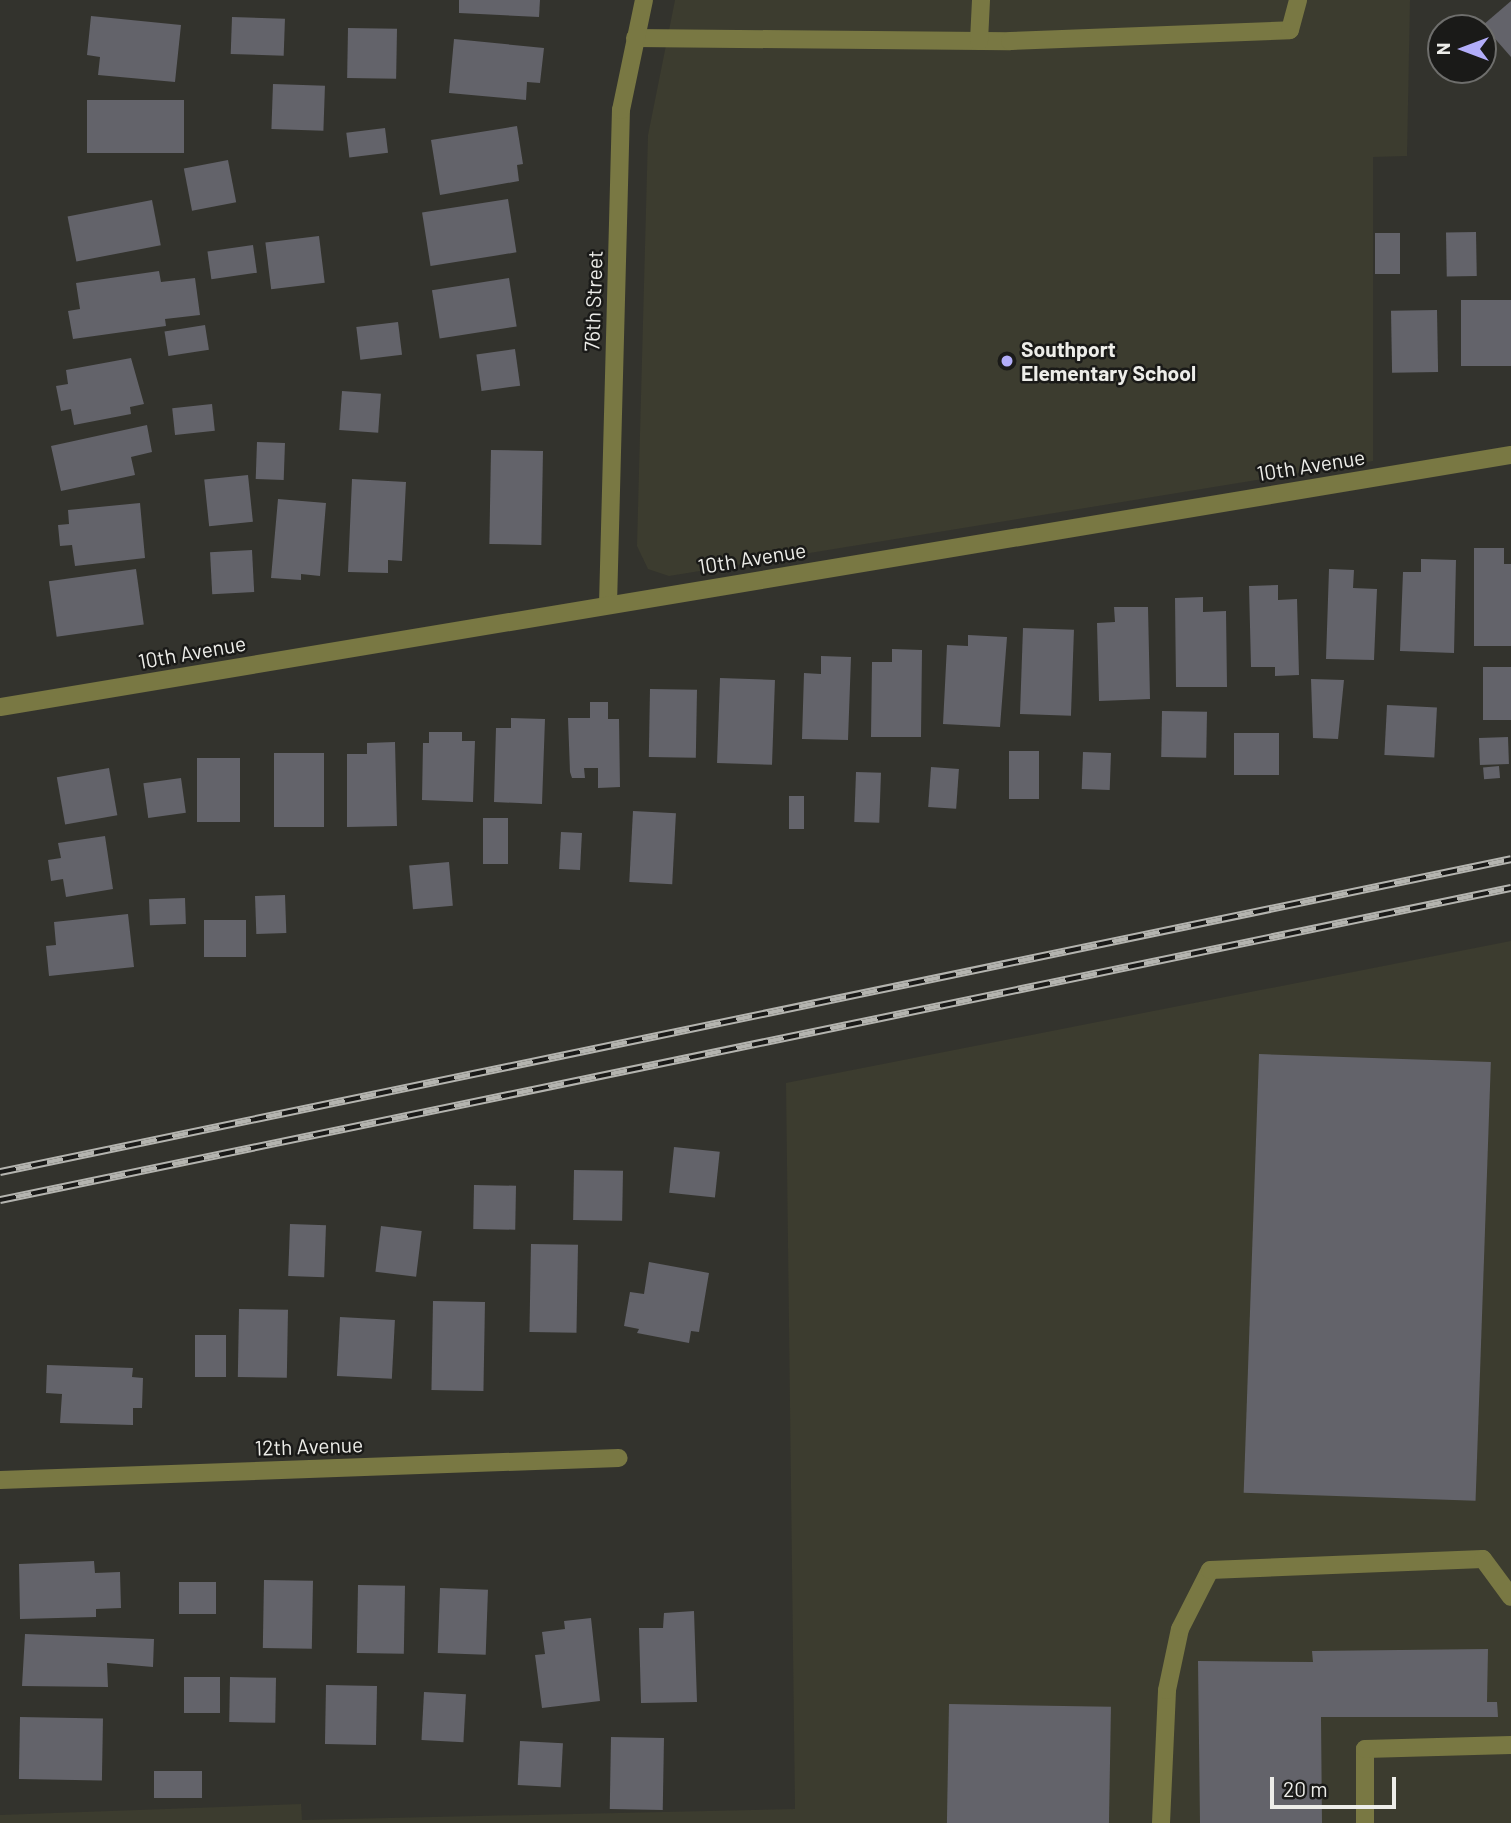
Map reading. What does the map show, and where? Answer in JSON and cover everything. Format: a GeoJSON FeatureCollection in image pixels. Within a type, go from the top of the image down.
{"type":"FeatureCollection","features":[{"type":"Feature","properties":{"kind":"street","name":"76th Street"},"geometry":{"type":"LineString","coordinates":[[608,605],[621,110],[644,0]]}},
{"type":"Feature","properties":{"kind":"street"},"geometry":{"type":"LineString","coordinates":[[979,40],[981,0]]}},
{"type":"Feature","properties":{"kind":"street"},"geometry":{"type":"LineString","coordinates":[[635,38],[979,40],[1290,30],[1298,0]]}},
{"type":"Feature","properties":{"kind":"street","name":"10th Avenue"},"geometry":{"type":"LineString","coordinates":[[0,707],[1511,455]]}},
{"type":"Feature","properties":{"kind":"street","name":"12th Avenue"},"geometry":{"type":"LineString","coordinates":[[0,1480],[619,1458]]}},
{"type":"Feature","properties":{"kind":"street"},"geometry":{"type":"LineString","coordinates":[[1161,1823],[1167,1690],[1180,1629],[1210,1570],[1483,1559],[1511,1597]]}},
{"type":"Feature","properties":{"kind":"street"},"geometry":{"type":"LineString","coordinates":[[1365,1823],[1365,1749],[1511,1745]]}},
{"type":"Feature","properties":{"kind":"shaded area","name":"Southport Elementary School"},"geometry":{"type":"Polygon","coordinates":[[[675,0],[1410,0],[1407,156],[1373,157],[1373,461],[669,576],[648,569],[637,546],[648,135],[675,0]]]}},
{"type":"Feature","properties":{"kind":"shaded area"},"geometry":{"type":"Polygon","coordinates":[[[1511,941],[1511,1823],[0,1823],[0,1815],[301,1804],[302,1820],[795,1809],[786,1083],[1511,941]]]}},
{"type":"Feature","properties":{"kind":"building"},"geometry":{"type":"Polygon","coordinates":[[[459,0],[540,0],[539,17],[459,13],[459,0]]]}},
{"type":"Feature","properties":{"kind":"building"},"geometry":{"type":"Polygon","coordinates":[[[1511,1],[1511,57],[1497,41],[1496,14],[1511,1]]]}},
{"type":"Feature","properties":{"kind":"building"},"geometry":{"type":"Polygon","coordinates":[[[91,16],[181,25],[175,82],[98,75],[100,57],[87,55],[91,16]]]}},
{"type":"Feature","properties":{"kind":"building"},"geometry":{"type":"Polygon","coordinates":[[[232,17],[285,19],[284,56],[231,54],[232,17]]]}},
{"type":"Feature","properties":{"kind":"building"},"geometry":{"type":"Polygon","coordinates":[[[348,28],[397,29],[396,79],[347,78],[348,28]]]}},
{"type":"Feature","properties":{"kind":"building"},"geometry":{"type":"Polygon","coordinates":[[[454,39],[544,48],[540,83],[527,82],[526,100],[449,93],[454,39]]]}},
{"type":"Feature","properties":{"kind":"building"},"geometry":{"type":"Polygon","coordinates":[[[273,84],[325,86],[323,131],[271,129],[273,84]]]}},
{"type":"Feature","properties":{"kind":"building"},"geometry":{"type":"Polygon","coordinates":[[[87,100],[184,100],[184,153],[87,153],[87,100]]]}},
{"type":"Feature","properties":{"kind":"building"},"geometry":{"type":"Polygon","coordinates":[[[517,126],[523,164],[517,165],[519,181],[440,195],[431,140],[517,126]]]}},
{"type":"Feature","properties":{"kind":"building"},"geometry":{"type":"Polygon","coordinates":[[[385,128],[388,153],[349,158],[346,133],[385,128]]]}},
{"type":"Feature","properties":{"kind":"building"},"geometry":{"type":"Polygon","coordinates":[[[228,160],[236,202],[192,211],[184,169],[228,160]]]}},
{"type":"Feature","properties":{"kind":"building"},"geometry":{"type":"Polygon","coordinates":[[[508,199],[516,252],[431,266],[422,213],[508,199]]]}},
{"type":"Feature","properties":{"kind":"building"},"geometry":{"type":"Polygon","coordinates":[[[152,200],[161,245],[76,262],[68,216],[152,200]]]}},
{"type":"Feature","properties":{"kind":"building"},"geometry":{"type":"Polygon","coordinates":[[[1476,232],[1477,276],[1447,277],[1446,233],[1476,232]]]}},
{"type":"Feature","properties":{"kind":"building"},"geometry":{"type":"Polygon","coordinates":[[[1375,233],[1400,233],[1400,274],[1375,274],[1375,233]]]}},
{"type":"Feature","properties":{"kind":"building"},"geometry":{"type":"Polygon","coordinates":[[[319,236],[325,283],[271,289],[265,243],[319,236]]]}},
{"type":"Feature","properties":{"kind":"building"},"geometry":{"type":"Polygon","coordinates":[[[253,245],[257,273],[211,279],[207,251],[253,245]]]}},
{"type":"Feature","properties":{"kind":"building"},"geometry":{"type":"Polygon","coordinates":[[[159,271],[161,282],[195,278],[200,315],[165,319],[166,326],[73,339],[68,311],[80,309],[76,283],[159,271]]]}},
{"type":"Feature","properties":{"kind":"building"},"geometry":{"type":"Polygon","coordinates":[[[509,278],[517,326],[440,339],[432,290],[509,278]]]}},
{"type":"Feature","properties":{"kind":"building"},"geometry":{"type":"Polygon","coordinates":[[[1461,300],[1511,300],[1511,366],[1461,366],[1461,300]]]}},
{"type":"Feature","properties":{"kind":"building"},"geometry":{"type":"Polygon","coordinates":[[[1437,310],[1438,372],[1392,373],[1391,311],[1437,310]]]}},
{"type":"Feature","properties":{"kind":"building"},"geometry":{"type":"Polygon","coordinates":[[[398,322],[402,355],[360,360],[356,327],[398,322]]]}},
{"type":"Feature","properties":{"kind":"building"},"geometry":{"type":"Polygon","coordinates":[[[205,325],[209,350],[168,356],[165,331],[205,325]]]}},
{"type":"Feature","properties":{"kind":"building"},"geometry":{"type":"Polygon","coordinates":[[[515,349],[520,386],[482,391],[476,354],[515,349]]]}},
{"type":"Feature","properties":{"kind":"building"},"geometry":{"type":"Polygon","coordinates":[[[131,358],[144,404],[130,407],[131,414],[74,425],[71,409],[61,411],[56,386],[68,384],[66,370],[131,358]]]}},
{"type":"Feature","properties":{"kind":"building"},"geometry":{"type":"Polygon","coordinates":[[[342,391],[381,394],[378,433],[339,430],[342,391]]]}},
{"type":"Feature","properties":{"kind":"building"},"geometry":{"type":"Polygon","coordinates":[[[212,404],[215,431],[175,435],[172,408],[212,404]]]}},
{"type":"Feature","properties":{"kind":"building"},"geometry":{"type":"Polygon","coordinates":[[[147,425],[152,452],[131,457],[135,475],[61,491],[51,446],[147,425]]]}},
{"type":"Feature","properties":{"kind":"building"},"geometry":{"type":"Polygon","coordinates":[[[257,442],[285,443],[284,480],[256,479],[257,442]]]}},
{"type":"Feature","properties":{"kind":"building"},"geometry":{"type":"Polygon","coordinates":[[[491,450],[543,451],[541,545],[489,544],[491,450]]]}},
{"type":"Feature","properties":{"kind":"building"},"geometry":{"type":"Polygon","coordinates":[[[248,475],[253,522],[209,526],[204,480],[248,475]]]}},
{"type":"Feature","properties":{"kind":"building"},"geometry":{"type":"Polygon","coordinates":[[[352,479],[406,482],[402,561],[388,560],[388,573],[348,572],[352,479]]]}},
{"type":"Feature","properties":{"kind":"building"},"geometry":{"type":"Polygon","coordinates":[[[278,499],[326,503],[320,576],[301,574],[301,580],[271,578],[278,499]]]}},
{"type":"Feature","properties":{"kind":"building"},"geometry":{"type":"Polygon","coordinates":[[[140,503],[145,558],[75,566],[72,545],[60,546],[58,525],[69,524],[68,510],[140,503]]]}},
{"type":"Feature","properties":{"kind":"building"},"geometry":{"type":"Polygon","coordinates":[[[1474,548],[1504,548],[1504,564],[1511,564],[1511,646],[1474,646],[1474,548]]]}},
{"type":"Feature","properties":{"kind":"building"},"geometry":{"type":"Polygon","coordinates":[[[252,550],[254,592],[212,594],[210,552],[252,550]]]}},
{"type":"Feature","properties":{"kind":"building"},"geometry":{"type":"Polygon","coordinates":[[[1421,559],[1456,560],[1454,653],[1400,651],[1403,572],[1421,572],[1421,559]]]}},
{"type":"Feature","properties":{"kind":"building"},"geometry":{"type":"Polygon","coordinates":[[[136,569],[144,624],[57,637],[49,581],[136,569]]]}},
{"type":"Feature","properties":{"kind":"building"},"geometry":{"type":"Polygon","coordinates":[[[1329,569],[1354,570],[1353,588],[1377,589],[1374,660],[1326,659],[1329,569]]]}},
{"type":"Feature","properties":{"kind":"building"},"geometry":{"type":"Polygon","coordinates":[[[1278,585],[1278,600],[1297,599],[1299,675],[1275,676],[1275,667],[1251,667],[1249,586],[1278,585]]]}},
{"type":"Feature","properties":{"kind":"building"},"geometry":{"type":"Polygon","coordinates":[[[1203,597],[1203,612],[1226,611],[1227,687],[1176,687],[1175,598],[1203,597]]]}},
{"type":"Feature","properties":{"kind":"building"},"geometry":{"type":"Polygon","coordinates":[[[1114,607],[1148,607],[1150,699],[1099,701],[1097,623],[1115,622],[1114,607]]]}},
{"type":"Feature","properties":{"kind":"building"},"geometry":{"type":"Polygon","coordinates":[[[1023,628],[1074,630],[1071,716],[1020,714],[1023,628]]]}},
{"type":"Feature","properties":{"kind":"building"},"geometry":{"type":"Polygon","coordinates":[[[968,635],[1007,637],[1000,727],[943,724],[947,645],[968,646],[968,635]]]}},
{"type":"Feature","properties":{"kind":"building"},"geometry":{"type":"Polygon","coordinates":[[[892,649],[922,650],[921,737],[871,737],[872,662],[892,662],[892,649]]]}},
{"type":"Feature","properties":{"kind":"building"},"geometry":{"type":"Polygon","coordinates":[[[821,656],[851,657],[848,740],[802,739],[804,673],[821,674],[821,656]]]}},
{"type":"Feature","properties":{"kind":"building"},"geometry":{"type":"Polygon","coordinates":[[[1483,667],[1511,667],[1511,720],[1483,720],[1483,667]]]}},
{"type":"Feature","properties":{"kind":"building"},"geometry":{"type":"Polygon","coordinates":[[[720,678],[775,680],[772,765],[717,763],[720,678]]]}},
{"type":"Feature","properties":{"kind":"building"},"geometry":{"type":"Polygon","coordinates":[[[1311,679],[1344,680],[1338,739],[1313,738],[1311,679]]]}},
{"type":"Feature","properties":{"kind":"building"},"geometry":{"type":"Polygon","coordinates":[[[650,689],[697,690],[696,758],[649,757],[650,689]]]}},
{"type":"Feature","properties":{"kind":"building"},"geometry":{"type":"Polygon","coordinates":[[[590,702],[608,702],[608,719],[619,719],[620,787],[598,788],[598,768],[584,768],[585,778],[572,778],[568,718],[590,718],[590,702]]]}},
{"type":"Feature","properties":{"kind":"building"},"geometry":{"type":"Polygon","coordinates":[[[1387,705],[1437,708],[1434,758],[1384,755],[1387,705]]]}},
{"type":"Feature","properties":{"kind":"building"},"geometry":{"type":"Polygon","coordinates":[[[1162,711],[1207,712],[1206,758],[1161,757],[1162,711]]]}},
{"type":"Feature","properties":{"kind":"building"},"geometry":{"type":"Polygon","coordinates":[[[511,718],[545,719],[542,804],[494,802],[496,728],[511,728],[511,718]]]}},
{"type":"Feature","properties":{"kind":"building"},"geometry":{"type":"Polygon","coordinates":[[[429,732],[462,732],[462,741],[475,741],[473,802],[422,800],[423,743],[429,743],[429,732]]]}},
{"type":"Feature","properties":{"kind":"building"},"geometry":{"type":"Polygon","coordinates":[[[1234,733],[1279,733],[1279,775],[1234,775],[1234,733]]]}},
{"type":"Feature","properties":{"kind":"building"},"geometry":{"type":"Polygon","coordinates":[[[1508,737],[1509,764],[1480,765],[1479,738],[1508,737]]]}},
{"type":"Feature","properties":{"kind":"building"},"geometry":{"type":"Polygon","coordinates":[[[395,742],[397,826],[347,827],[347,754],[367,754],[367,743],[395,742]]]}},
{"type":"Feature","properties":{"kind":"building"},"geometry":{"type":"Polygon","coordinates":[[[1009,751],[1039,751],[1039,799],[1009,799],[1009,751]]]}},
{"type":"Feature","properties":{"kind":"building"},"geometry":{"type":"Polygon","coordinates":[[[1083,752],[1111,753],[1110,790],[1082,789],[1083,752]]]}},
{"type":"Feature","properties":{"kind":"building"},"geometry":{"type":"Polygon","coordinates":[[[274,753],[324,753],[324,827],[274,827],[274,753]]]}},
{"type":"Feature","properties":{"kind":"building"},"geometry":{"type":"Polygon","coordinates":[[[197,758],[240,758],[240,822],[197,822],[197,758]]]}},
{"type":"Feature","properties":{"kind":"building"},"geometry":{"type":"Polygon","coordinates":[[[1499,766],[1500,778],[1484,779],[1483,767],[1499,766]]]}},
{"type":"Feature","properties":{"kind":"building"},"geometry":{"type":"Polygon","coordinates":[[[931,767],[959,769],[956,809],[928,807],[931,767]]]}},
{"type":"Feature","properties":{"kind":"building"},"geometry":{"type":"Polygon","coordinates":[[[109,768],[117,815],[65,824],[57,777],[109,768]]]}},
{"type":"Feature","properties":{"kind":"building"},"geometry":{"type":"Polygon","coordinates":[[[856,772],[881,773],[879,823],[854,822],[856,772]]]}},
{"type":"Feature","properties":{"kind":"building"},"geometry":{"type":"Polygon","coordinates":[[[181,778],[186,813],[148,818],[143,783],[181,778]]]}},
{"type":"Feature","properties":{"kind":"building"},"geometry":{"type":"Polygon","coordinates":[[[789,796],[804,796],[804,829],[789,829],[789,796]]]}},
{"type":"Feature","properties":{"kind":"building"},"geometry":{"type":"Polygon","coordinates":[[[633,811],[676,813],[672,884],[629,882],[633,811]]]}},
{"type":"Feature","properties":{"kind":"building"},"geometry":{"type":"Polygon","coordinates":[[[483,818],[508,818],[508,864],[483,864],[483,818]]]}},
{"type":"Feature","properties":{"kind":"building"},"geometry":{"type":"Polygon","coordinates":[[[561,832],[582,833],[580,870],[559,869],[561,832]]]}},
{"type":"Feature","properties":{"kind":"building"},"geometry":{"type":"Polygon","coordinates":[[[105,836],[113,889],[66,897],[63,879],[51,881],[48,860],[61,858],[58,843],[105,836]]]}},
{"type":"Feature","properties":{"kind":"building"},"geometry":{"type":"Polygon","coordinates":[[[449,862],[453,906],[413,909],[409,865],[449,862]]]}},
{"type":"Feature","properties":{"kind":"building"},"geometry":{"type":"Polygon","coordinates":[[[285,895],[286,933],[256,934],[255,896],[285,895]]]}},
{"type":"Feature","properties":{"kind":"building"},"geometry":{"type":"Polygon","coordinates":[[[185,898],[186,924],[150,925],[149,899],[185,898]]]}},
{"type":"Feature","properties":{"kind":"building"},"geometry":{"type":"Polygon","coordinates":[[[128,914],[134,967],[49,976],[46,946],[56,945],[54,922],[128,914]]]}},
{"type":"Feature","properties":{"kind":"building"},"geometry":{"type":"Polygon","coordinates":[[[204,920],[246,920],[246,957],[204,957],[204,920]]]}},
{"type":"Feature","properties":{"kind":"building"},"geometry":{"type":"Polygon","coordinates":[[[1259,1054],[1491,1062],[1476,1501],[1244,1493],[1259,1054]]]}},
{"type":"Feature","properties":{"kind":"building"},"geometry":{"type":"Polygon","coordinates":[[[674,1147],[720,1152],[715,1198],[669,1193],[674,1147]]]}},
{"type":"Feature","properties":{"kind":"building"},"geometry":{"type":"Polygon","coordinates":[[[574,1170],[623,1171],[622,1221],[573,1220],[574,1170]]]}},
{"type":"Feature","properties":{"kind":"building"},"geometry":{"type":"Polygon","coordinates":[[[474,1185],[516,1186],[515,1230],[473,1229],[474,1185]]]}},
{"type":"Feature","properties":{"kind":"building"},"geometry":{"type":"Polygon","coordinates":[[[290,1224],[326,1225],[324,1277],[288,1276],[290,1224]]]}},
{"type":"Feature","properties":{"kind":"building"},"geometry":{"type":"Polygon","coordinates":[[[381,1226],[422,1231],[416,1277],[375,1272],[381,1226]]]}},
{"type":"Feature","properties":{"kind":"building"},"geometry":{"type":"Polygon","coordinates":[[[531,1244],[578,1245],[576,1333],[529,1332],[531,1244]]]}},
{"type":"Feature","properties":{"kind":"building"},"geometry":{"type":"Polygon","coordinates":[[[649,1262],[709,1273],[699,1332],[691,1331],[689,1343],[637,1333],[639,1329],[624,1326],[630,1292],[644,1294],[649,1262]]]}},
{"type":"Feature","properties":{"kind":"building"},"geometry":{"type":"Polygon","coordinates":[[[433,1301],[485,1302],[483,1391],[431,1390],[433,1301]]]}},
{"type":"Feature","properties":{"kind":"building"},"geometry":{"type":"Polygon","coordinates":[[[239,1309],[288,1310],[287,1378],[238,1377],[239,1309]]]}},
{"type":"Feature","properties":{"kind":"building"},"geometry":{"type":"Polygon","coordinates":[[[340,1317],[395,1320],[392,1379],[337,1376],[340,1317]]]}},
{"type":"Feature","properties":{"kind":"building"},"geometry":{"type":"Polygon","coordinates":[[[195,1335],[226,1335],[226,1377],[195,1377],[195,1335]]]}},
{"type":"Feature","properties":{"kind":"building"},"geometry":{"type":"Polygon","coordinates":[[[47,1365],[133,1368],[132,1377],[143,1378],[142,1408],[133,1408],[133,1425],[60,1423],[62,1394],[46,1393],[47,1365]]]}},
{"type":"Feature","properties":{"kind":"building"},"geometry":{"type":"Polygon","coordinates":[[[94,1561],[95,1573],[120,1572],[121,1608],[96,1609],[96,1617],[20,1619],[19,1564],[94,1561]]]}},
{"type":"Feature","properties":{"kind":"building"},"geometry":{"type":"Polygon","coordinates":[[[264,1580],[313,1581],[312,1649],[263,1648],[264,1580]]]}},
{"type":"Feature","properties":{"kind":"building"},"geometry":{"type":"Polygon","coordinates":[[[179,1582],[216,1582],[216,1614],[179,1614],[179,1582]]]}},
{"type":"Feature","properties":{"kind":"building"},"geometry":{"type":"Polygon","coordinates":[[[358,1585],[405,1586],[404,1654],[357,1653],[358,1585]]]}},
{"type":"Feature","properties":{"kind":"building"},"geometry":{"type":"Polygon","coordinates":[[[440,1588],[488,1590],[486,1655],[438,1653],[440,1588]]]}},
{"type":"Feature","properties":{"kind":"building"},"geometry":{"type":"Polygon","coordinates":[[[694,1611],[697,1702],[641,1703],[639,1628],[663,1628],[664,1613],[694,1611]]]}},
{"type":"Feature","properties":{"kind":"building"},"geometry":{"type":"Polygon","coordinates":[[[591,1618],[600,1701],[542,1708],[535,1655],[545,1654],[542,1632],[565,1629],[564,1621],[591,1618]]]}},
{"type":"Feature","properties":{"kind":"building"},"geometry":{"type":"Polygon","coordinates":[[[25,1634],[154,1639],[153,1667],[107,1663],[108,1687],[22,1686],[25,1634]]]}},
{"type":"Feature","properties":{"kind":"building"},"geometry":{"type":"Polygon","coordinates":[[[1488,1649],[1487,1702],[1497,1702],[1498,1717],[1321,1717],[1322,1823],[1200,1823],[1198,1661],[1313,1662],[1312,1651],[1488,1649]]]}},
{"type":"Feature","properties":{"kind":"building"},"geometry":{"type":"Polygon","coordinates":[[[184,1677],[220,1677],[220,1713],[184,1713],[184,1677]]]}},
{"type":"Feature","properties":{"kind":"building"},"geometry":{"type":"Polygon","coordinates":[[[230,1677],[276,1678],[275,1723],[229,1722],[230,1677]]]}},
{"type":"Feature","properties":{"kind":"building"},"geometry":{"type":"Polygon","coordinates":[[[326,1685],[377,1686],[376,1745],[325,1744],[326,1685]]]}},
{"type":"Feature","properties":{"kind":"building"},"geometry":{"type":"Polygon","coordinates":[[[424,1692],[466,1694],[463,1742],[421,1740],[424,1692]]]}},
{"type":"Feature","properties":{"kind":"building"},"geometry":{"type":"Polygon","coordinates":[[[949,1704],[1111,1707],[1109,1823],[947,1823],[949,1704]]]}},
{"type":"Feature","properties":{"kind":"building"},"geometry":{"type":"Polygon","coordinates":[[[20,1717],[103,1718],[102,1780],[19,1779],[20,1717]]]}},
{"type":"Feature","properties":{"kind":"building"},"geometry":{"type":"Polygon","coordinates":[[[611,1737],[664,1738],[663,1810],[610,1809],[611,1737]]]}},
{"type":"Feature","properties":{"kind":"building"},"geometry":{"type":"Polygon","coordinates":[[[520,1741],[563,1743],[561,1787],[518,1785],[520,1741]]]}},
{"type":"Feature","properties":{"kind":"building"},"geometry":{"type":"Polygon","coordinates":[[[154,1771],[202,1771],[202,1798],[154,1798],[154,1771]]]}},
{"type":"Feature","properties":{"kind":"railway"},"geometry":{"type":"LineString","coordinates":[[0,1172],[1511,859]]}},
{"type":"Feature","properties":{"kind":"railway"},"geometry":{"type":"LineString","coordinates":[[0,1200],[1511,888]]}},
{"type":"Feature","properties":{"kind":"place","name":"Southport Elementary School"},"geometry":{"type":"Point","coordinates":[1007,361]}}]}
